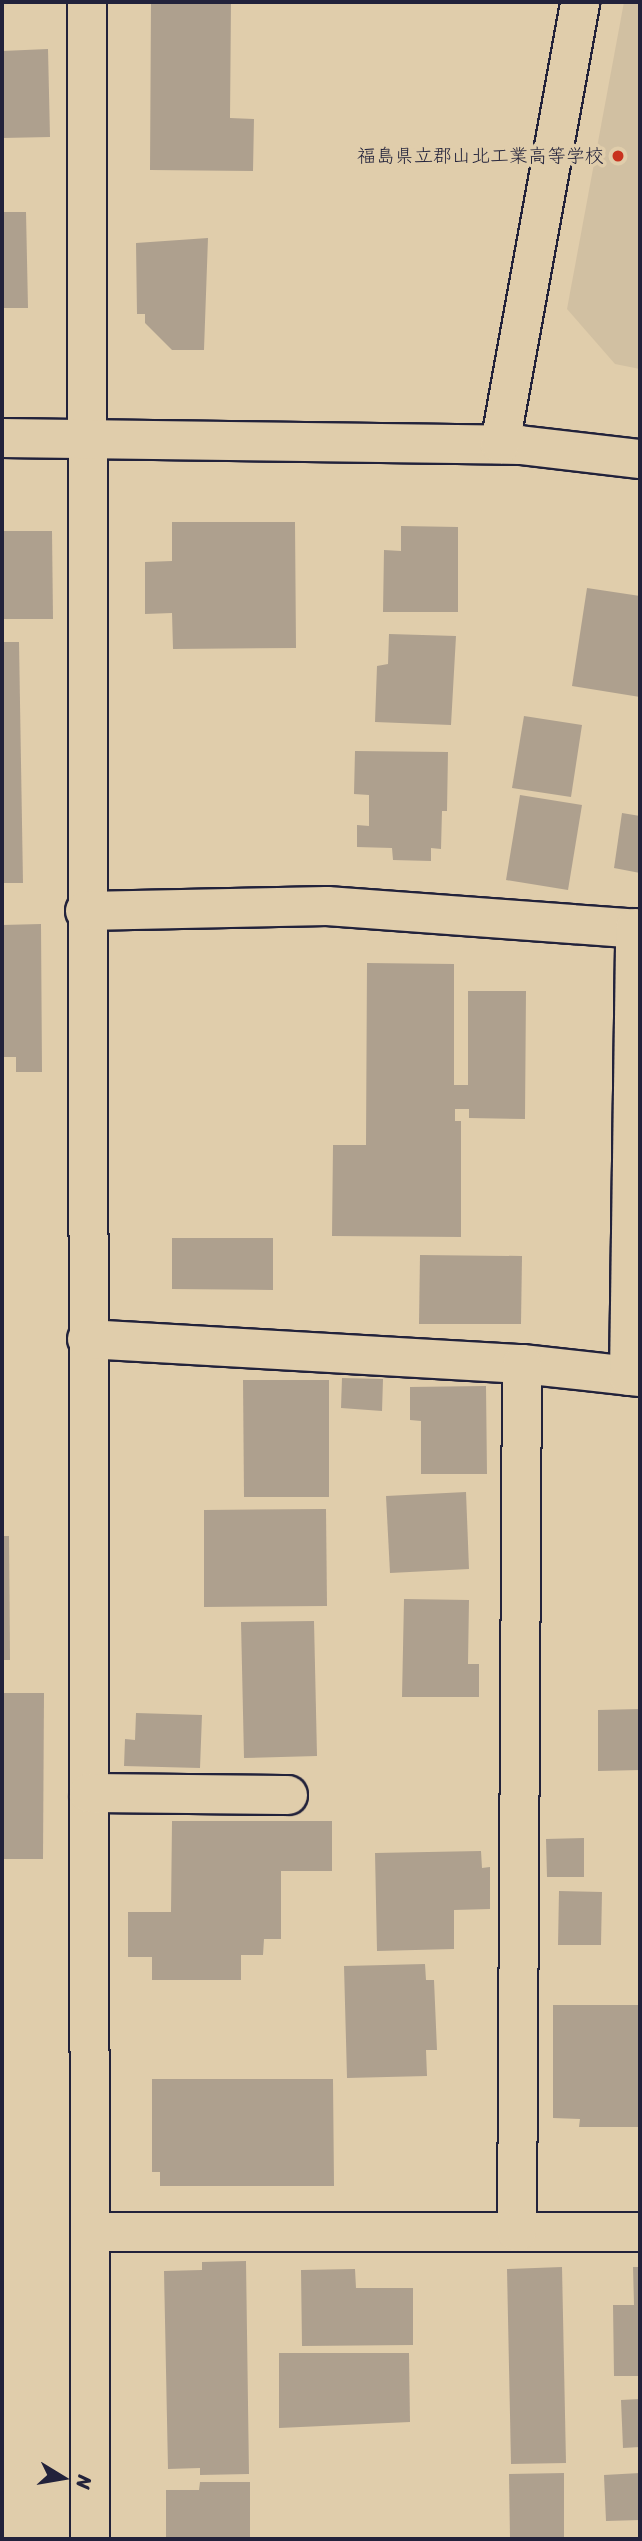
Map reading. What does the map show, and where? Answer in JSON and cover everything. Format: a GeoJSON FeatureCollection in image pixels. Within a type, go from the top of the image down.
{"type":"FeatureCollection","features":[{"type":"Feature","properties":{"kind":"street"},"geometry":{"type":"LineString","coordinates":[[87,2],[85,911],[92,2232],[90,2539]]}},
{"type":"Feature","properties":{"kind":"street"},"geometry":{"type":"LineString","coordinates":[[500,444],[580,2]]}},
{"type":"Feature","properties":{"kind":"street"},"geometry":{"type":"LineString","coordinates":[[2,438],[500,444],[640,459]]}},
{"type":"Feature","properties":{"kind":"street"},"geometry":{"type":"LineString","coordinates":[[85,911],[327,906],[637,928],[635,1377],[522,1364],[87,1339]]}},
{"type":"Feature","properties":{"kind":"street"},"geometry":{"type":"LineString","coordinates":[[517,2232],[522,1364]]}},
{"type":"Feature","properties":{"kind":"street"},"geometry":{"type":"LineString","coordinates":[[89,1793],[288,1795]]}},
{"type":"Feature","properties":{"kind":"street"},"geometry":{"type":"LineString","coordinates":[[92,2232],[640,2232]]}},
{"type":"Feature","properties":{"kind":"shaded area","name":"福島県立郡山北工業高等学校"},"geometry":{"type":"Polygon","coordinates":[[[624,2],[640,2],[640,369],[615,364],[567,309],[624,2]]]}},
{"type":"Feature","properties":{"kind":"building"},"geometry":{"type":"Polygon","coordinates":[[[151,2],[231,2],[230,118],[254,119],[253,171],[150,170],[151,2]]]}},
{"type":"Feature","properties":{"kind":"building"},"geometry":{"type":"Polygon","coordinates":[[[48,49],[50,137],[2,138],[2,51],[48,49]]]}},
{"type":"Feature","properties":{"kind":"building"},"geometry":{"type":"Polygon","coordinates":[[[2,212],[26,212],[28,308],[2,308],[2,212]]]}},
{"type":"Feature","properties":{"kind":"building"},"geometry":{"type":"Polygon","coordinates":[[[208,238],[204,350],[172,350],[145,323],[145,314],[137,314],[136,243],[208,238]]]}},
{"type":"Feature","properties":{"kind":"building"},"geometry":{"type":"Polygon","coordinates":[[[172,522],[295,522],[296,648],[173,649],[172,613],[145,614],[145,562],[172,561],[172,522]]]}},
{"type":"Feature","properties":{"kind":"building"},"geometry":{"type":"Polygon","coordinates":[[[401,526],[458,527],[458,612],[383,612],[384,550],[401,551],[401,526]]]}},
{"type":"Feature","properties":{"kind":"building"},"geometry":{"type":"Polygon","coordinates":[[[2,531],[52,531],[53,619],[2,619],[2,531]]]}},
{"type":"Feature","properties":{"kind":"building"},"geometry":{"type":"Polygon","coordinates":[[[587,588],[640,596],[640,697],[572,686],[587,588]]]}},
{"type":"Feature","properties":{"kind":"building"},"geometry":{"type":"Polygon","coordinates":[[[389,634],[456,636],[451,725],[375,722],[377,666],[388,664],[389,634]]]}},
{"type":"Feature","properties":{"kind":"building"},"geometry":{"type":"Polygon","coordinates":[[[2,642],[19,642],[23,883],[2,883],[2,642]]]}},
{"type":"Feature","properties":{"kind":"building"},"geometry":{"type":"Polygon","coordinates":[[[524,716],[582,725],[571,797],[512,788],[524,716]]]}},
{"type":"Feature","properties":{"kind":"building"},"geometry":{"type":"Polygon","coordinates":[[[355,751],[448,752],[447,811],[442,811],[441,849],[431,848],[431,861],[393,860],[392,848],[357,847],[357,825],[369,826],[369,795],[354,794],[355,751]]]}},
{"type":"Feature","properties":{"kind":"building"},"geometry":{"type":"Polygon","coordinates":[[[520,795],[582,805],[568,890],[506,880],[520,795]]]}},
{"type":"Feature","properties":{"kind":"building"},"geometry":{"type":"Polygon","coordinates":[[[622,813],[640,816],[640,873],[614,868],[622,813]]]}},
{"type":"Feature","properties":{"kind":"building"},"geometry":{"type":"Polygon","coordinates":[[[41,924],[42,1072],[16,1072],[16,1057],[2,1057],[2,925],[41,924]]]}},
{"type":"Feature","properties":{"kind":"building"},"geometry":{"type":"Polygon","coordinates":[[[367,963],[454,964],[454,1085],[468,1085],[468,991],[526,991],[525,1119],[469,1118],[469,1109],[455,1109],[455,1121],[461,1121],[461,1237],[332,1236],[333,1145],[366,1145],[367,963]]]}},
{"type":"Feature","properties":{"kind":"building"},"geometry":{"type":"Polygon","coordinates":[[[172,1238],[273,1238],[273,1290],[172,1289],[172,1238]]]}},
{"type":"Feature","properties":{"kind":"building"},"geometry":{"type":"Polygon","coordinates":[[[420,1255],[522,1256],[521,1324],[419,1324],[420,1255]]]}},
{"type":"Feature","properties":{"kind":"building"},"geometry":{"type":"Polygon","coordinates":[[[342,1378],[383,1379],[382,1411],[341,1408],[342,1378]]]}},
{"type":"Feature","properties":{"kind":"building"},"geometry":{"type":"Polygon","coordinates":[[[243,1380],[329,1380],[329,1497],[244,1497],[243,1380]]]}},
{"type":"Feature","properties":{"kind":"building"},"geometry":{"type":"Polygon","coordinates":[[[486,1386],[487,1474],[421,1474],[421,1421],[410,1420],[410,1387],[486,1386]]]}},
{"type":"Feature","properties":{"kind":"building"},"geometry":{"type":"Polygon","coordinates":[[[466,1492],[469,1569],[390,1573],[386,1496],[466,1492]]]}},
{"type":"Feature","properties":{"kind":"building"},"geometry":{"type":"Polygon","coordinates":[[[326,1509],[327,1606],[204,1607],[204,1510],[326,1509]]]}},
{"type":"Feature","properties":{"kind":"building"},"geometry":{"type":"Polygon","coordinates":[[[2,1536],[9,1536],[10,1660],[2,1660],[2,1536]]]}},
{"type":"Feature","properties":{"kind":"building"},"geometry":{"type":"Polygon","coordinates":[[[404,1599],[469,1600],[468,1664],[479,1664],[479,1697],[402,1697],[404,1599]]]}},
{"type":"Feature","properties":{"kind":"building"},"geometry":{"type":"Polygon","coordinates":[[[314,1621],[317,1756],[244,1758],[241,1622],[314,1621]]]}},
{"type":"Feature","properties":{"kind":"building"},"geometry":{"type":"Polygon","coordinates":[[[2,1693],[44,1693],[43,1859],[2,1859],[2,1693]]]}},
{"type":"Feature","properties":{"kind":"building"},"geometry":{"type":"Polygon","coordinates":[[[640,1709],[640,1770],[598,1771],[598,1710],[640,1709]]]}},
{"type":"Feature","properties":{"kind":"building"},"geometry":{"type":"Polygon","coordinates":[[[136,1713],[202,1715],[200,1768],[124,1766],[125,1739],[135,1740],[136,1713]]]}},
{"type":"Feature","properties":{"kind":"building"},"geometry":{"type":"Polygon","coordinates":[[[172,1821],[332,1821],[332,1871],[281,1871],[281,1939],[264,1939],[263,1955],[241,1955],[241,1980],[152,1980],[152,1957],[128,1957],[128,1912],[171,1912],[172,1821]]]}},
{"type":"Feature","properties":{"kind":"building"},"geometry":{"type":"Polygon","coordinates":[[[584,1838],[584,1877],[547,1877],[546,1839],[584,1838]]]}},
{"type":"Feature","properties":{"kind":"building"},"geometry":{"type":"Polygon","coordinates":[[[481,1851],[482,1868],[490,1867],[490,1909],[454,1910],[454,1949],[377,1951],[375,1853],[481,1851]]]}},
{"type":"Feature","properties":{"kind":"building"},"geometry":{"type":"Polygon","coordinates":[[[559,1891],[602,1892],[601,1945],[558,1945],[559,1891]]]}},
{"type":"Feature","properties":{"kind":"building"},"geometry":{"type":"Polygon","coordinates":[[[425,1964],[426,1980],[434,1980],[437,2050],[426,2050],[427,2076],[347,2078],[344,1966],[425,1964]]]}},
{"type":"Feature","properties":{"kind":"building"},"geometry":{"type":"Polygon","coordinates":[[[553,2005],[640,2005],[640,2127],[579,2127],[580,2119],[553,2118],[553,2005]]]}},
{"type":"Feature","properties":{"kind":"building"},"geometry":{"type":"Polygon","coordinates":[[[152,2079],[333,2079],[334,2186],[160,2186],[160,2172],[152,2172],[152,2079]]]}},
{"type":"Feature","properties":{"kind":"building"},"geometry":{"type":"Polygon","coordinates":[[[246,2261],[249,2474],[200,2475],[200,2468],[168,2469],[164,2271],[202,2270],[202,2262],[246,2261]]]}},
{"type":"Feature","properties":{"kind":"building"},"geometry":{"type":"Polygon","coordinates":[[[562,2267],[566,2463],[511,2464],[507,2269],[562,2267]]]}},
{"type":"Feature","properties":{"kind":"building"},"geometry":{"type":"Polygon","coordinates":[[[633,2267],[640,2267],[640,2376],[614,2376],[613,2305],[634,2305],[633,2267]]]}},
{"type":"Feature","properties":{"kind":"building"},"geometry":{"type":"Polygon","coordinates":[[[355,2269],[356,2288],[413,2288],[413,2345],[302,2346],[301,2270],[355,2269]]]}},
{"type":"Feature","properties":{"kind":"building"},"geometry":{"type":"Polygon","coordinates":[[[279,2353],[409,2353],[410,2422],[279,2428],[279,2353]]]}},
{"type":"Feature","properties":{"kind":"building"},"geometry":{"type":"Polygon","coordinates":[[[640,2399],[640,2447],[623,2448],[621,2400],[640,2399]]]}},
{"type":"Feature","properties":{"kind":"building"},"geometry":{"type":"Polygon","coordinates":[[[564,2473],[564,2539],[510,2539],[509,2474],[564,2473]]]}},
{"type":"Feature","properties":{"kind":"building"},"geometry":{"type":"Polygon","coordinates":[[[640,2473],[640,2520],[606,2521],[604,2475],[640,2473]]]}},
{"type":"Feature","properties":{"kind":"building"},"geometry":{"type":"Polygon","coordinates":[[[200,2482],[250,2482],[250,2539],[166,2539],[166,2490],[199,2490],[200,2482]]]}},
{"type":"Feature","properties":{"kind":"place","name":"福島県立郡山北工業高等学校"},"geometry":{"type":"Point","coordinates":[618,156]}}]}
